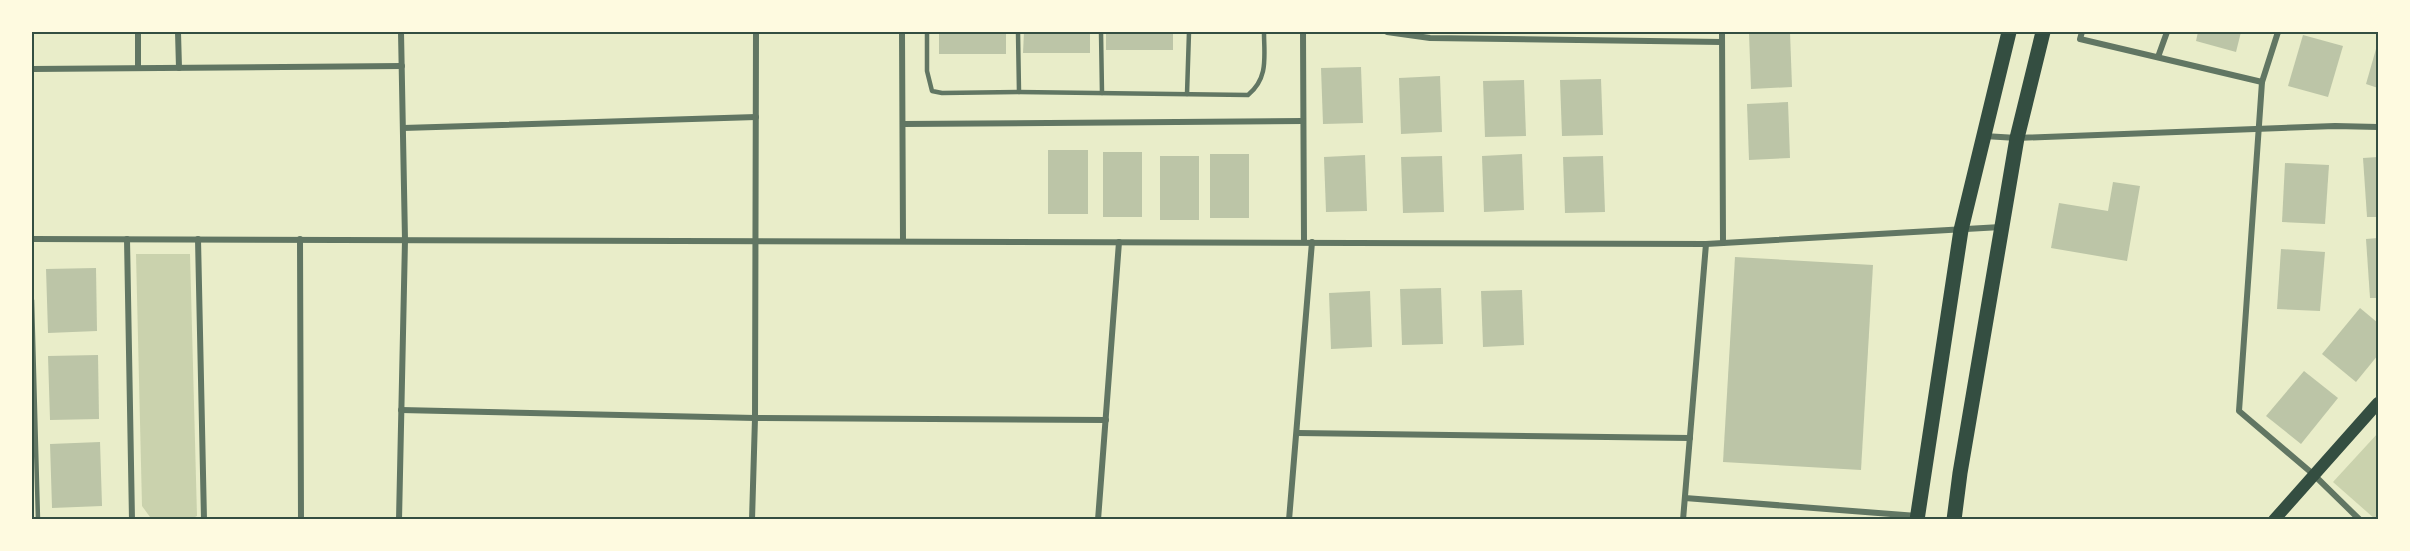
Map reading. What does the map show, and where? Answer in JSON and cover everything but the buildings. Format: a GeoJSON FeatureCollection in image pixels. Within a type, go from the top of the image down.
{"type":"FeatureCollection","features":[{"type":"Feature","properties":{"kind":"main road"},"geometry":{"type":"LineString","coordinates":[[1917,518],[1961,230],[2009,32]]}},
{"type":"Feature","properties":{"kind":"main road"},"geometry":{"type":"LineString","coordinates":[[1954,519],[2017,138],[2043,32]]}},
{"type":"Feature","properties":{"kind":"main road"},"geometry":{"type":"LineString","coordinates":[[2274,519],[2379,403]]}},
{"type":"Feature","properties":{"kind":"street"},"geometry":{"type":"LineString","coordinates":[[138,32],[138,68]]}},
{"type":"Feature","properties":{"kind":"street"},"geometry":{"type":"LineString","coordinates":[[178,32],[179,68]]}},
{"type":"Feature","properties":{"kind":"street"},"geometry":{"type":"LineString","coordinates":[[399,519],[405,240],[401,32]]}},
{"type":"Feature","properties":{"kind":"street"},"geometry":{"type":"LineString","coordinates":[[752,519],[756,418],[756,32]]}},
{"type":"Feature","properties":{"kind":"street"},"geometry":{"type":"LineString","coordinates":[[902,32],[903,241]]}},
{"type":"Feature","properties":{"kind":"street"},"geometry":{"type":"LineString","coordinates":[[1302,32],[1304,242]]}},
{"type":"Feature","properties":{"kind":"street"},"geometry":{"type":"LineString","coordinates":[[1387,32],[1430,38],[1722,42]]}},
{"type":"Feature","properties":{"kind":"street"},"geometry":{"type":"LineString","coordinates":[[1722,32],[1722,243]]}},
{"type":"Feature","properties":{"kind":"street"},"geometry":{"type":"LineString","coordinates":[[2082,32],[2080,39],[2262,82]]}},
{"type":"Feature","properties":{"kind":"street"},"geometry":{"type":"LineString","coordinates":[[2158,57],[2167,32]]}},
{"type":"Feature","properties":{"kind":"street"},"geometry":{"type":"LineString","coordinates":[[2278,32],[2262,82],[2239,411],[2313,474],[2360,519]]}},
{"type":"Feature","properties":{"kind":"street"},"geometry":{"type":"LineString","coordinates":[[32,69],[402,66]]}},
{"type":"Feature","properties":{"kind":"street"},"geometry":{"type":"LineString","coordinates":[[403,128],[756,117]]}},
{"type":"Feature","properties":{"kind":"street"},"geometry":{"type":"LineString","coordinates":[[903,124],[1303,121]]}},
{"type":"Feature","properties":{"kind":"street"},"geometry":{"type":"LineString","coordinates":[[1984,136],[2017,138],[2335,126],[2379,127]]}},
{"type":"Feature","properties":{"kind":"street"},"geometry":{"type":"LineString","coordinates":[[32,238],[1707,244],[2002,227]]}},
{"type":"Feature","properties":{"kind":"street"},"geometry":{"type":"LineString","coordinates":[[127,239],[132,519]]}},
{"type":"Feature","properties":{"kind":"street"},"geometry":{"type":"LineString","coordinates":[[198,239],[204,519]]}},
{"type":"Feature","properties":{"kind":"street"},"geometry":{"type":"LineString","coordinates":[[300,239],[301,519]]}},
{"type":"Feature","properties":{"kind":"street"},"geometry":{"type":"LineString","coordinates":[[1098,519],[1119,242]]}},
{"type":"Feature","properties":{"kind":"street"},"geometry":{"type":"LineString","coordinates":[[1289,519],[1312,242]]}},
{"type":"Feature","properties":{"kind":"street"},"geometry":{"type":"LineString","coordinates":[[1683,519],[1707,244]]}},
{"type":"Feature","properties":{"kind":"street"},"geometry":{"type":"LineString","coordinates":[[401,410],[756,418],[1106,420]]}},
{"type":"Feature","properties":{"kind":"street"},"geometry":{"type":"LineString","coordinates":[[1296,433],[1690,438]]}},
{"type":"Feature","properties":{"kind":"street"},"geometry":{"type":"LineString","coordinates":[[1685,498],[1917,518]]}},
{"type":"Feature","properties":{"kind":"lane"},"geometry":{"type":"LineString","coordinates":[[927,32],[927,71],[932,91],[942,93],[1187,94],[1248,94],[1258,87],[1264,74],[1264,32]]}},
{"type":"Feature","properties":{"kind":"lane"},"geometry":{"type":"LineString","coordinates":[[1018,32],[1019,92]]}},
{"type":"Feature","properties":{"kind":"lane"},"geometry":{"type":"LineString","coordinates":[[1101,32],[1102,93]]}},
{"type":"Feature","properties":{"kind":"lane"},"geometry":{"type":"LineString","coordinates":[[1187,94],[1189,32]]}},
{"type":"Feature","properties":{"kind":"lane"},"geometry":{"type":"LineString","coordinates":[[32,300],[38,519]]}},
{"type":"Feature","properties":{"kind":"green space"},"geometry":{"type":"Polygon","coordinates":[[[136,254],[190,254],[197,516],[191,519],[150,517],[142,506],[136,254]]]}},
{"type":"Feature","properties":{"kind":"green space"},"geometry":{"type":"Polygon","coordinates":[[[2378,433],[2378,519],[2375,519],[2333,482],[2378,433]]]}}]}
